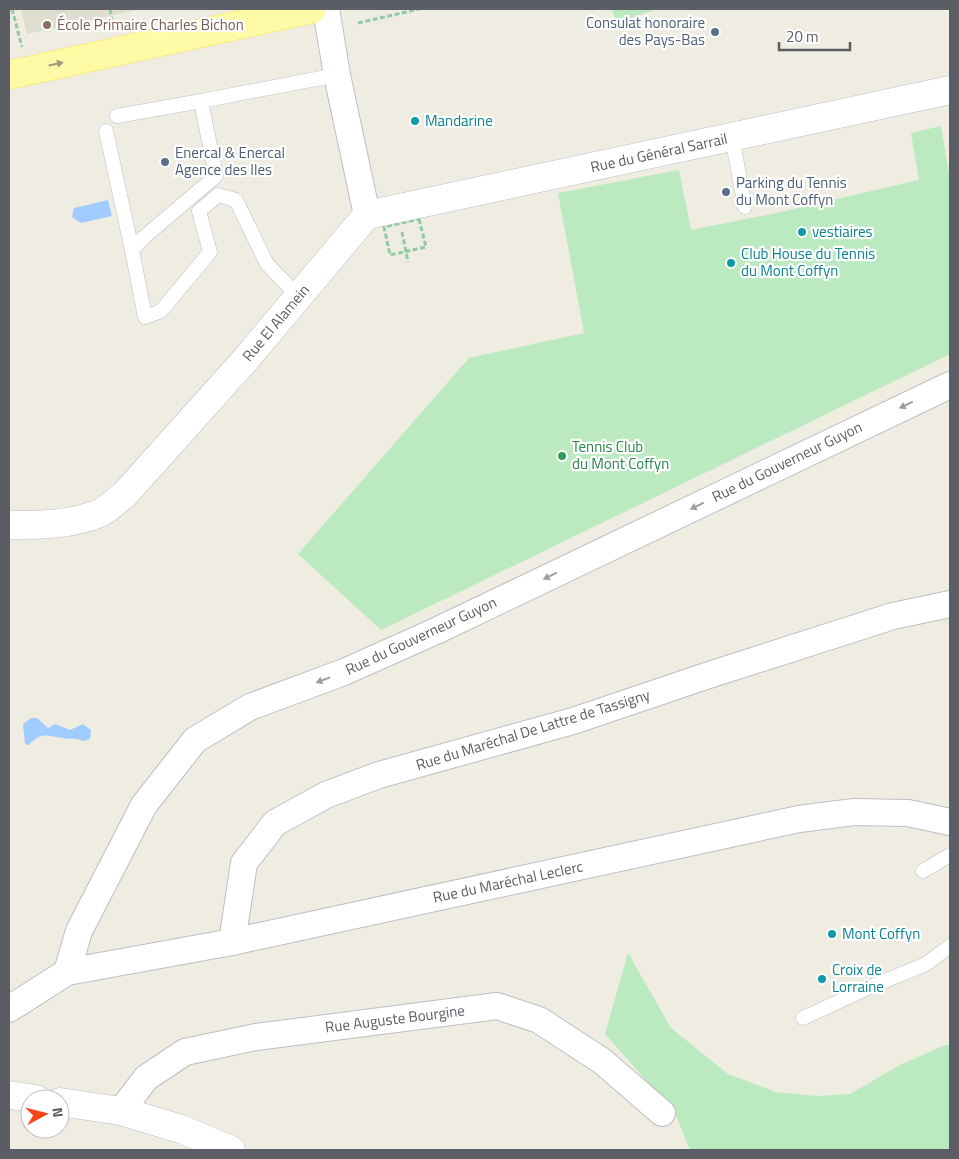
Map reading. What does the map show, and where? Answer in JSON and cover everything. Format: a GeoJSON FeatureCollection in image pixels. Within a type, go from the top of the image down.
{"type":"FeatureCollection","features":[{"type":"Feature","properties":{"kind":"main road"},"geometry":{"type":"LineString","coordinates":[[9,74],[312,9]]}},
{"type":"Feature","properties":{"kind":"street"},"geometry":{"type":"LineString","coordinates":[[326,9],[337,74],[375,221]]}},
{"type":"Feature","properties":{"kind":"street","name":"Rue du Général Sarrail"},"geometry":{"type":"LineString","coordinates":[[375,221],[732,137],[950,90]]}},
{"type":"Feature","properties":{"kind":"street","name":"Rue El Alamein"},"geometry":{"type":"LineString","coordinates":[[9,525],[47,525],[78,519],[102,512],[125,494],[246,359],[298,296],[375,221]]}},
{"type":"Feature","properties":{"kind":"street","name":"Rue du Gouverneur Guyon"},"geometry":{"type":"LineString","coordinates":[[67,972],[79,930],[144,805],[195,740],[250,707],[344,672],[436,631],[950,384]]}},
{"type":"Feature","properties":{"kind":"street","name":"Rue du Maréchal De Lattre de Tassigny"},"geometry":{"type":"LineString","coordinates":[[232,942],[244,864],[275,823],[326,795],[379,775],[573,721],[893,616],[950,604]]}},
{"type":"Feature","properties":{"kind":"street","name":"Rue du Maréchal Leclerc"},"geometry":{"type":"LineString","coordinates":[[67,972],[232,942],[798,819],[854,812],[908,813],[950,822]]}},
{"type":"Feature","properties":{"kind":"street"},"geometry":{"type":"LineString","coordinates":[[9,1009],[67,972]]}},
{"type":"Feature","properties":{"kind":"street","name":"Rue Auguste Bourgine"},"geometry":{"type":"LineString","coordinates":[[120,1111],[146,1078],[185,1052],[256,1037],[497,1006],[538,1020],[602,1061],[662,1113]]}},
{"type":"Feature","properties":{"kind":"street"},"geometry":{"type":"LineString","coordinates":[[70,1104],[120,1111],[181,1130],[231,1150]]}},
{"type":"Feature","properties":{"kind":"lane"},"geometry":{"type":"LineString","coordinates":[[117,116],[337,74]]}},
{"type":"Feature","properties":{"kind":"lane"},"geometry":{"type":"LineString","coordinates":[[132,250],[143,238],[216,176],[201,101]]}},
{"type":"Feature","properties":{"kind":"lane"},"geometry":{"type":"LineString","coordinates":[[106,131],[145,317],[161,311],[210,252],[199,211],[218,196],[236,200],[267,264],[298,296]]}},
{"type":"Feature","properties":{"kind":"lane"},"geometry":{"type":"LineString","coordinates":[[732,137],[745,206]]}},
{"type":"Feature","properties":{"kind":"lane"},"geometry":{"type":"LineString","coordinates":[[923,871],[950,855]]}},
{"type":"Feature","properties":{"kind":"lane"},"geometry":{"type":"LineString","coordinates":[[803,1018],[926,964],[950,946]]}},
{"type":"Feature","properties":{"kind":"path"},"geometry":{"type":"LineString","coordinates":[[110,9],[114,30]]}},
{"type":"Feature","properties":{"kind":"path"},"geometry":{"type":"LineString","coordinates":[[358,23],[419,9]]}},
{"type":"Feature","properties":{"kind":"path"},"geometry":{"type":"LineString","coordinates":[[419,219],[426,247],[390,255],[375,221],[419,219]]}},
{"type":"Feature","properties":{"kind":"shaded area","name":"École Primaire Charles Bichon"},"geometry":{"type":"Polygon","coordinates":[[[21,9],[142,9],[27,34],[21,9]]]}},
{"type":"Feature","properties":{"kind":"green space"},"geometry":{"type":"Polygon","coordinates":[[[612,9],[658,9],[616,23],[612,9]]]}},
{"type":"Feature","properties":{"kind":"green space","name":"Tennis Club du Mont Coffyn"},"geometry":{"type":"Polygon","coordinates":[[[941,126],[950,180],[950,354],[381,630],[298,554],[469,358],[584,333],[558,193],[679,170],[691,230],[772,214],[919,180],[911,133],[941,126]]]}},
{"type":"Feature","properties":{"kind":"green space"},"geometry":{"type":"Polygon","coordinates":[[[628,953],[671,1028],[728,1074],[776,1092],[817,1096],[850,1094],[900,1065],[945,1045],[950,1045],[950,1150],[690,1150],[675,1113],[605,1034],[628,953]]]}},
{"type":"Feature","properties":{"kind":"water"},"geometry":{"type":"Polygon","coordinates":[[[108,200],[112,216],[81,223],[72,217],[74,208],[108,200]]]}},
{"type":"Feature","properties":{"kind":"water"},"geometry":{"type":"Polygon","coordinates":[[[31,718],[37,718],[48,728],[55,724],[70,730],[83,724],[91,730],[90,739],[83,741],[41,736],[29,745],[25,744],[23,724],[31,718]]]}},
{"type":"Feature","properties":{"kind":"place","name":"École Primaire Charles Bichon"},"geometry":{"type":"Point","coordinates":[47,25]}},
{"type":"Feature","properties":{"kind":"place","name":"Consulat honoraire des Pays-Bas"},"geometry":{"type":"Point","coordinates":[715,32]}},
{"type":"Feature","properties":{"kind":"place","name":"Mandarine"},"geometry":{"type":"Point","coordinates":[415,121]}},
{"type":"Feature","properties":{"kind":"place","name":"Enercal & Enercal Agence des Iles"},"geometry":{"type":"Point","coordinates":[165,162]}},
{"type":"Feature","properties":{"kind":"place","name":"Parking du Tennis du Mont Coffyn"},"geometry":{"type":"Point","coordinates":[726,192]}},
{"type":"Feature","properties":{"kind":"place","name":"vestiaires"},"geometry":{"type":"Point","coordinates":[802,232]}},
{"type":"Feature","properties":{"kind":"place","name":"Club House du Tennis du Mont Coffyn"},"geometry":{"type":"Point","coordinates":[731,263]}},
{"type":"Feature","properties":{"kind":"place","name":"Tennis Club du Mont Coffyn"},"geometry":{"type":"Point","coordinates":[562,456]}},
{"type":"Feature","properties":{"kind":"place","name":"Mont Coffyn"},"geometry":{"type":"Point","coordinates":[832,934]}},
{"type":"Feature","properties":{"kind":"place","name":"Croix de Lorraine"},"geometry":{"type":"Point","coordinates":[822,979]}}]}
